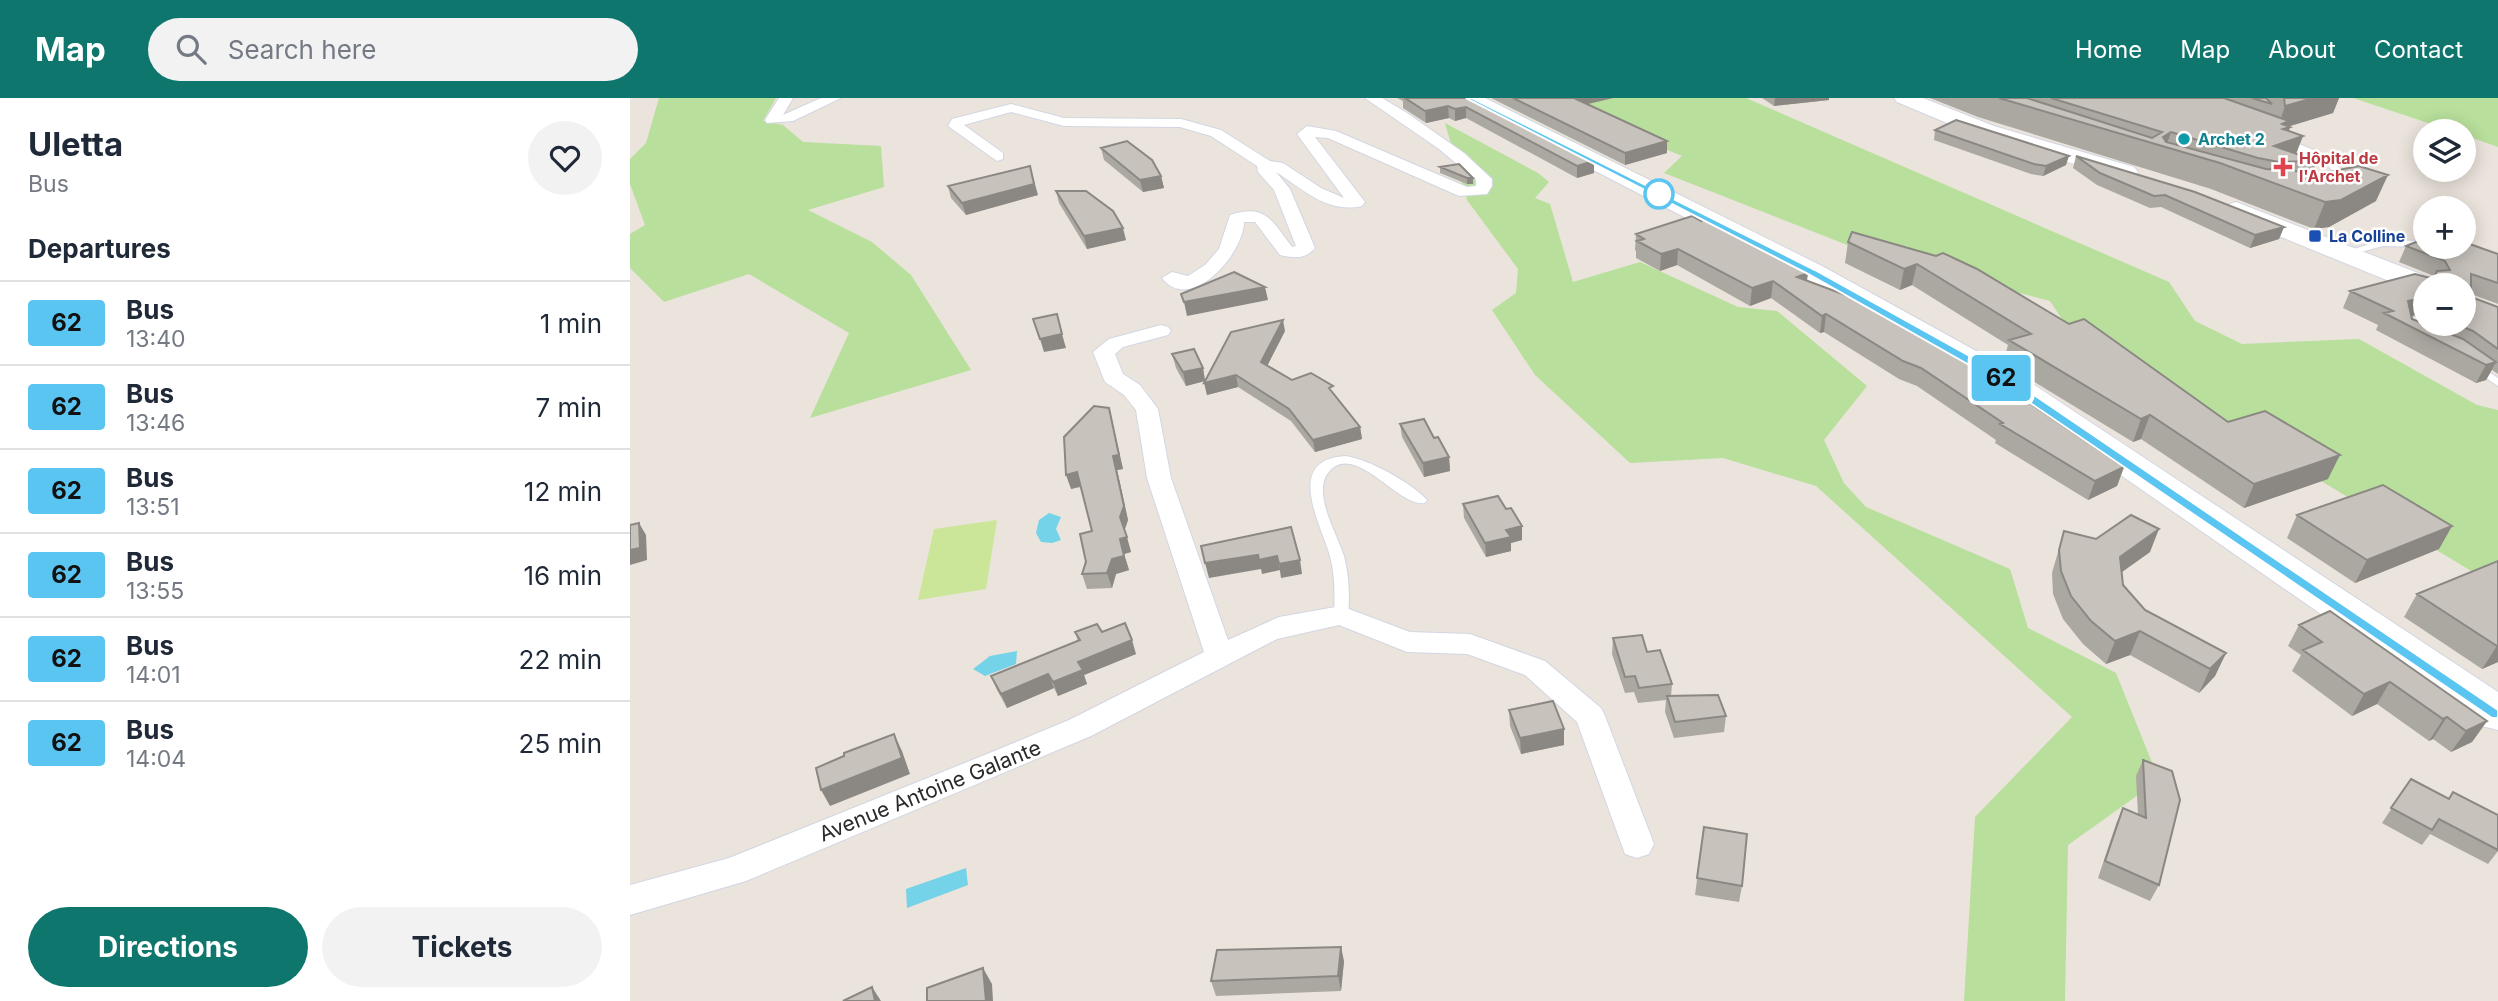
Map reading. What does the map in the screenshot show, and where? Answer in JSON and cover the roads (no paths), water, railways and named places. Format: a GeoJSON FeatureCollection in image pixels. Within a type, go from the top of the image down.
{"type":"FeatureCollection","features":[{"type":"Feature","properties":{"kind":"main road"},"geometry":{"type":"LineString","coordinates":[[1469,98],[1812,272],[2005,380],[2498,714]]}},
{"type":"Feature","properties":{"kind":"main road"},"geometry":{"type":"LineString","coordinates":[[1904,98],[1986,131],[2151,180]]}},
{"type":"Feature","properties":{"kind":"main road"},"geometry":{"type":"LineString","coordinates":[[2214,201],[2413,281]]}},
{"type":"Feature","properties":{"kind":"street"},"geometry":{"type":"LineString","coordinates":[[786,98],[772,120],[793,118],[806,108],[834,98]]}},
{"type":"Feature","properties":{"kind":"street"},"geometry":{"type":"LineString","coordinates":[[997,156],[956,126],[957,122],[1012,108],[1064,122],[1122,120],[1192,125],[1224,137],[1266,165],[1277,166],[1334,201],[1347,204],[1356,202],[1304,134],[1316,130],[1465,192],[1481,190],[1485,186],[1484,179],[1474,169],[1412,122],[1372,98]]}},
{"type":"Feature","properties":{"kind":"street"},"geometry":{"type":"LineString","coordinates":[[1172,278],[1178,282],[1191,283],[1207,273],[1232,237],[1237,219],[1241,216],[1261,218],[1286,251],[1297,253],[1306,248],[1282,189],[1264,169],[1266,165]]}},
{"type":"Feature","properties":{"kind":"street"},"geometry":{"type":"LineString","coordinates":[[1161,331],[1116,343],[1104,352],[1113,377],[1132,390],[1147,410],[1159,478],[1219,655]]}},
{"type":"Feature","properties":{"kind":"street"},"geometry":{"type":"LineString","coordinates":[[1341,615],[1408,642],[1470,644],[1535,668],[1590,716],[1637,844]]}},
{"type":"Feature","properties":{"kind":"street","name":"Avenue Antoine Galante"},"geometry":{"type":"LineString","coordinates":[[630,900],[660,894],[734,871],[1080,728],[1219,655],[1289,624],[1341,615]]}},
{"type":"Feature","properties":{"kind":"lane"},"geometry":{"type":"LineString","coordinates":[[2272,136],[2321,156],[2336,166],[2342,178],[2339,184],[2323,191]]}},
{"type":"Feature","properties":{"kind":"lane"},"geometry":{"type":"LineString","coordinates":[[2346,253],[2383,243],[2413,244]]}},
{"type":"Feature","properties":{"kind":"lane"},"geometry":{"type":"LineString","coordinates":[[2413,320],[2406,322],[2408,332],[2413,333]]}},
{"type":"Feature","properties":{"kind":"lane"},"geometry":{"type":"LineString","coordinates":[[2469,360],[2498,383]]}},
{"type":"Feature","properties":{"kind":"lane"},"geometry":{"type":"LineString","coordinates":[[1341,615],[1343,594],[1340,572],[1317,502],[1317,484],[1321,471],[1338,460],[1357,462],[1420,500]]}},
{"type":"Feature","properties":{"kind":"water"},"geometry":{"type":"Polygon","coordinates":[[[1049,513],[1061,517],[1056,529],[1061,540],[1052,543],[1041,542],[1036,533],[1039,520],[1049,513]]]}},
{"type":"Feature","properties":{"kind":"water"},"geometry":{"type":"Polygon","coordinates":[[[1017,651],[1016,664],[985,676],[973,669],[990,656],[1017,651]]]}},
{"type":"Feature","properties":{"kind":"water"},"geometry":{"type":"Polygon","coordinates":[[[966,868],[968,885],[907,908],[906,889],[966,868]]]}},
{"type":"Feature","properties":{"kind":"place","name":"Archet 2"},"geometry":{"type":"Point","coordinates":[2184,139]}},
{"type":"Feature","properties":{"kind":"place","name":"Hôpital de l'Archet"},"geometry":{"type":"Point","coordinates":[2283,167]}},
{"type":"Feature","properties":{"kind":"place","name":"La Colline"},"geometry":{"type":"Point","coordinates":[2315,236]}}]}
